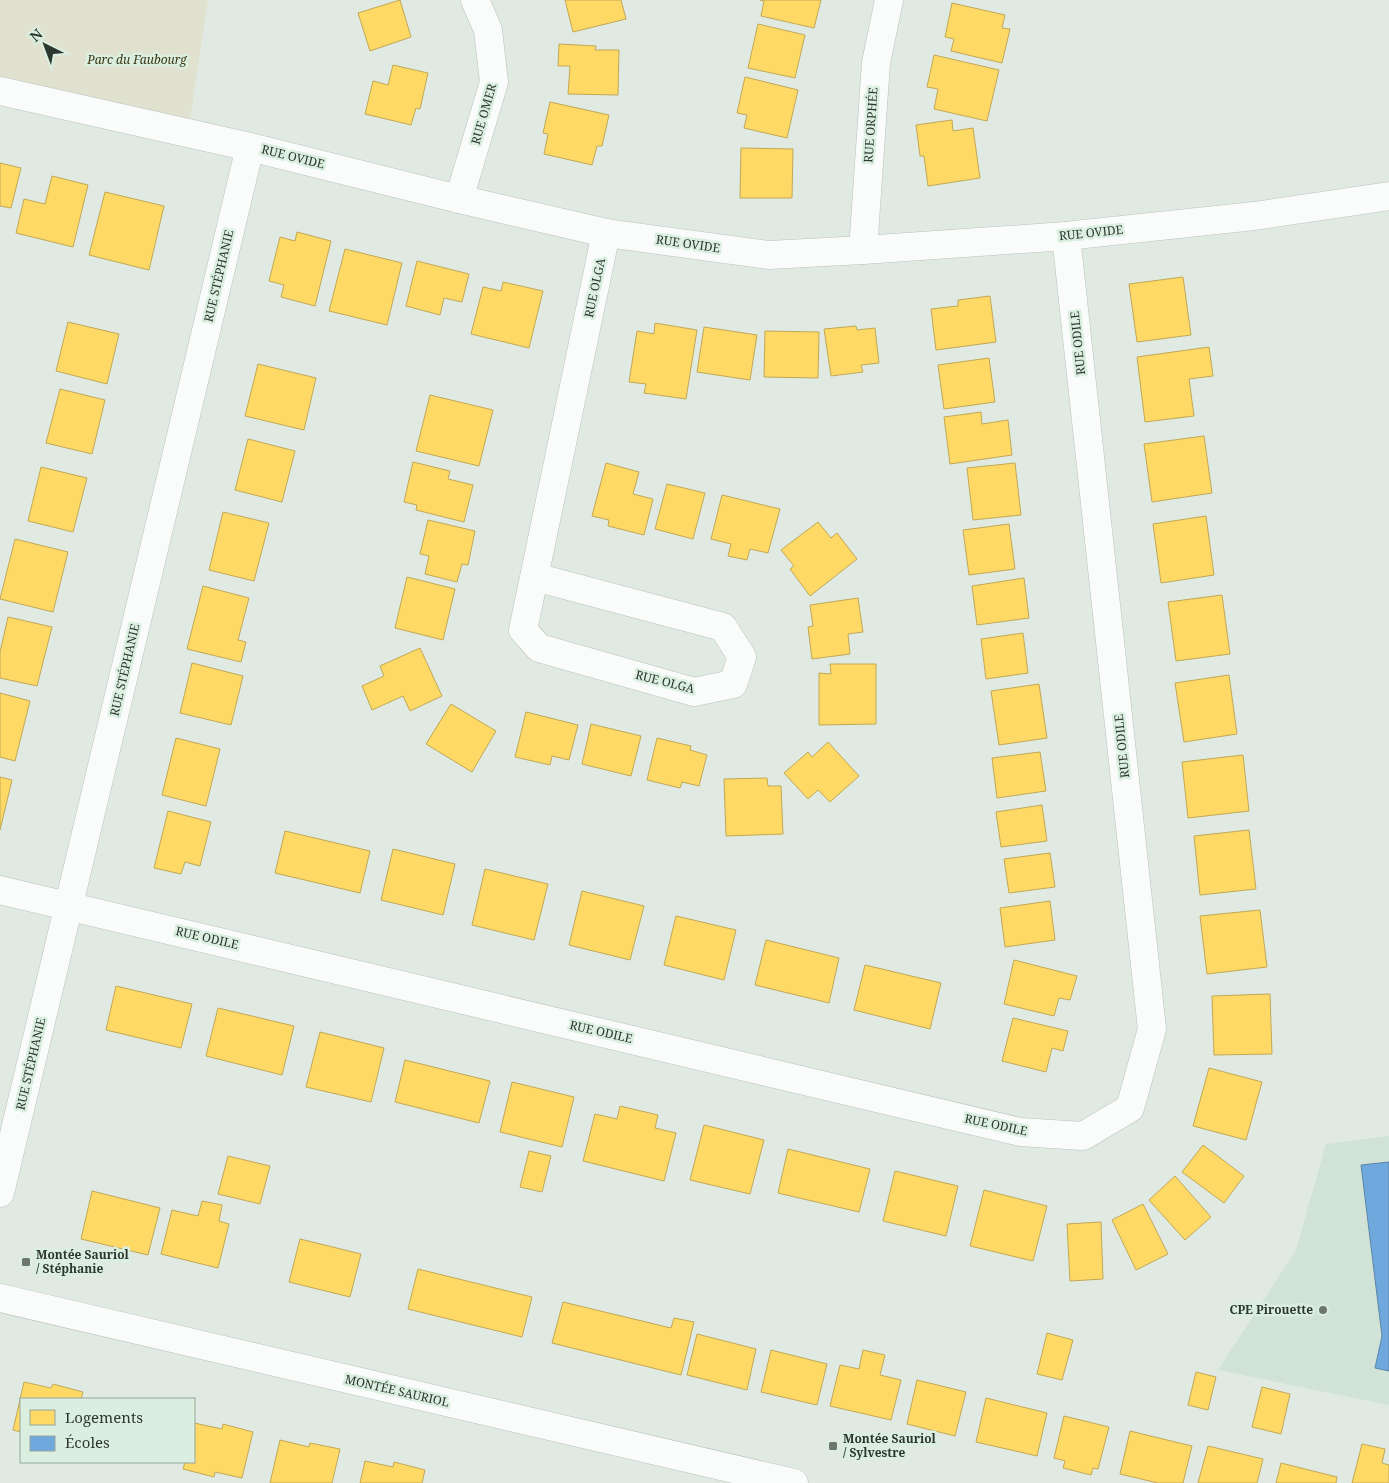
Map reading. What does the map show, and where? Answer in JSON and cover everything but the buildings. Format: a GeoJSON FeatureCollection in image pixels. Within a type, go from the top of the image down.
{"type":"FeatureCollection","features":[{"type":"Feature","properties":{"kind":"street","name":"RUE OMER"},"geometry":{"type":"LineString","coordinates":[[459,199],[494,82],[488,30],[475,0]]}},
{"type":"Feature","properties":{"kind":"street","name":"RUE ORPHÉE"},"geometry":{"type":"LineString","coordinates":[[863,250],[876,63],[889,0]]}},
{"type":"Feature","properties":{"kind":"street","name":"RUE OVIDE"},"geometry":{"type":"LineString","coordinates":[[0,91],[250,147],[606,233],[769,255],[1066,236],[1254,216],[1389,196]]}},
{"type":"Feature","properties":{"kind":"street","name":"RUE STÉPHANIE"},"geometry":{"type":"LineString","coordinates":[[0,1194],[250,147]]}},
{"type":"Feature","properties":{"kind":"street","name":"RUE OLGA"},"geometry":{"type":"LineString","coordinates":[[535,577],[723,627],[742,657],[733,684],[694,692],[539,648],[524,630],[606,233]]}},
{"type":"Feature","properties":{"kind":"street","name":"RUE ODILE"},"geometry":{"type":"LineString","coordinates":[[0,890],[1020,1132],[1083,1136],[1130,1108],[1152,1029],[1066,236]]}},
{"type":"Feature","properties":{"kind":"street","name":"MONTÉE SAURIOL"},"geometry":{"type":"LineString","coordinates":[[0,1298],[794,1483]]}},
{"type":"Feature","properties":{"kind":"shaded area","name":"CPE Pirouette"},"geometry":{"type":"Polygon","coordinates":[[[1389,1136],[1389,1405],[1218,1370],[1296,1250],[1326,1144],[1389,1136]]]}},
{"type":"Feature","properties":{"kind":"green space","name":"Parc du Faubourg"},"geometry":{"type":"Polygon","coordinates":[[[0,0],[208,0],[188,133],[0,91],[0,0]]]}},
{"type":"Feature","properties":{"kind":"place","name":"Montée Sauriol / Stéphanie"},"geometry":{"type":"Point","coordinates":[26,1262]}},
{"type":"Feature","properties":{"kind":"place","name":"CPE Pirouette"},"geometry":{"type":"Point","coordinates":[1323,1310]}},
{"type":"Feature","properties":{"kind":"place","name":"Montée Sauriol / Sylvestre"},"geometry":{"type":"Point","coordinates":[833,1446]}}]}
